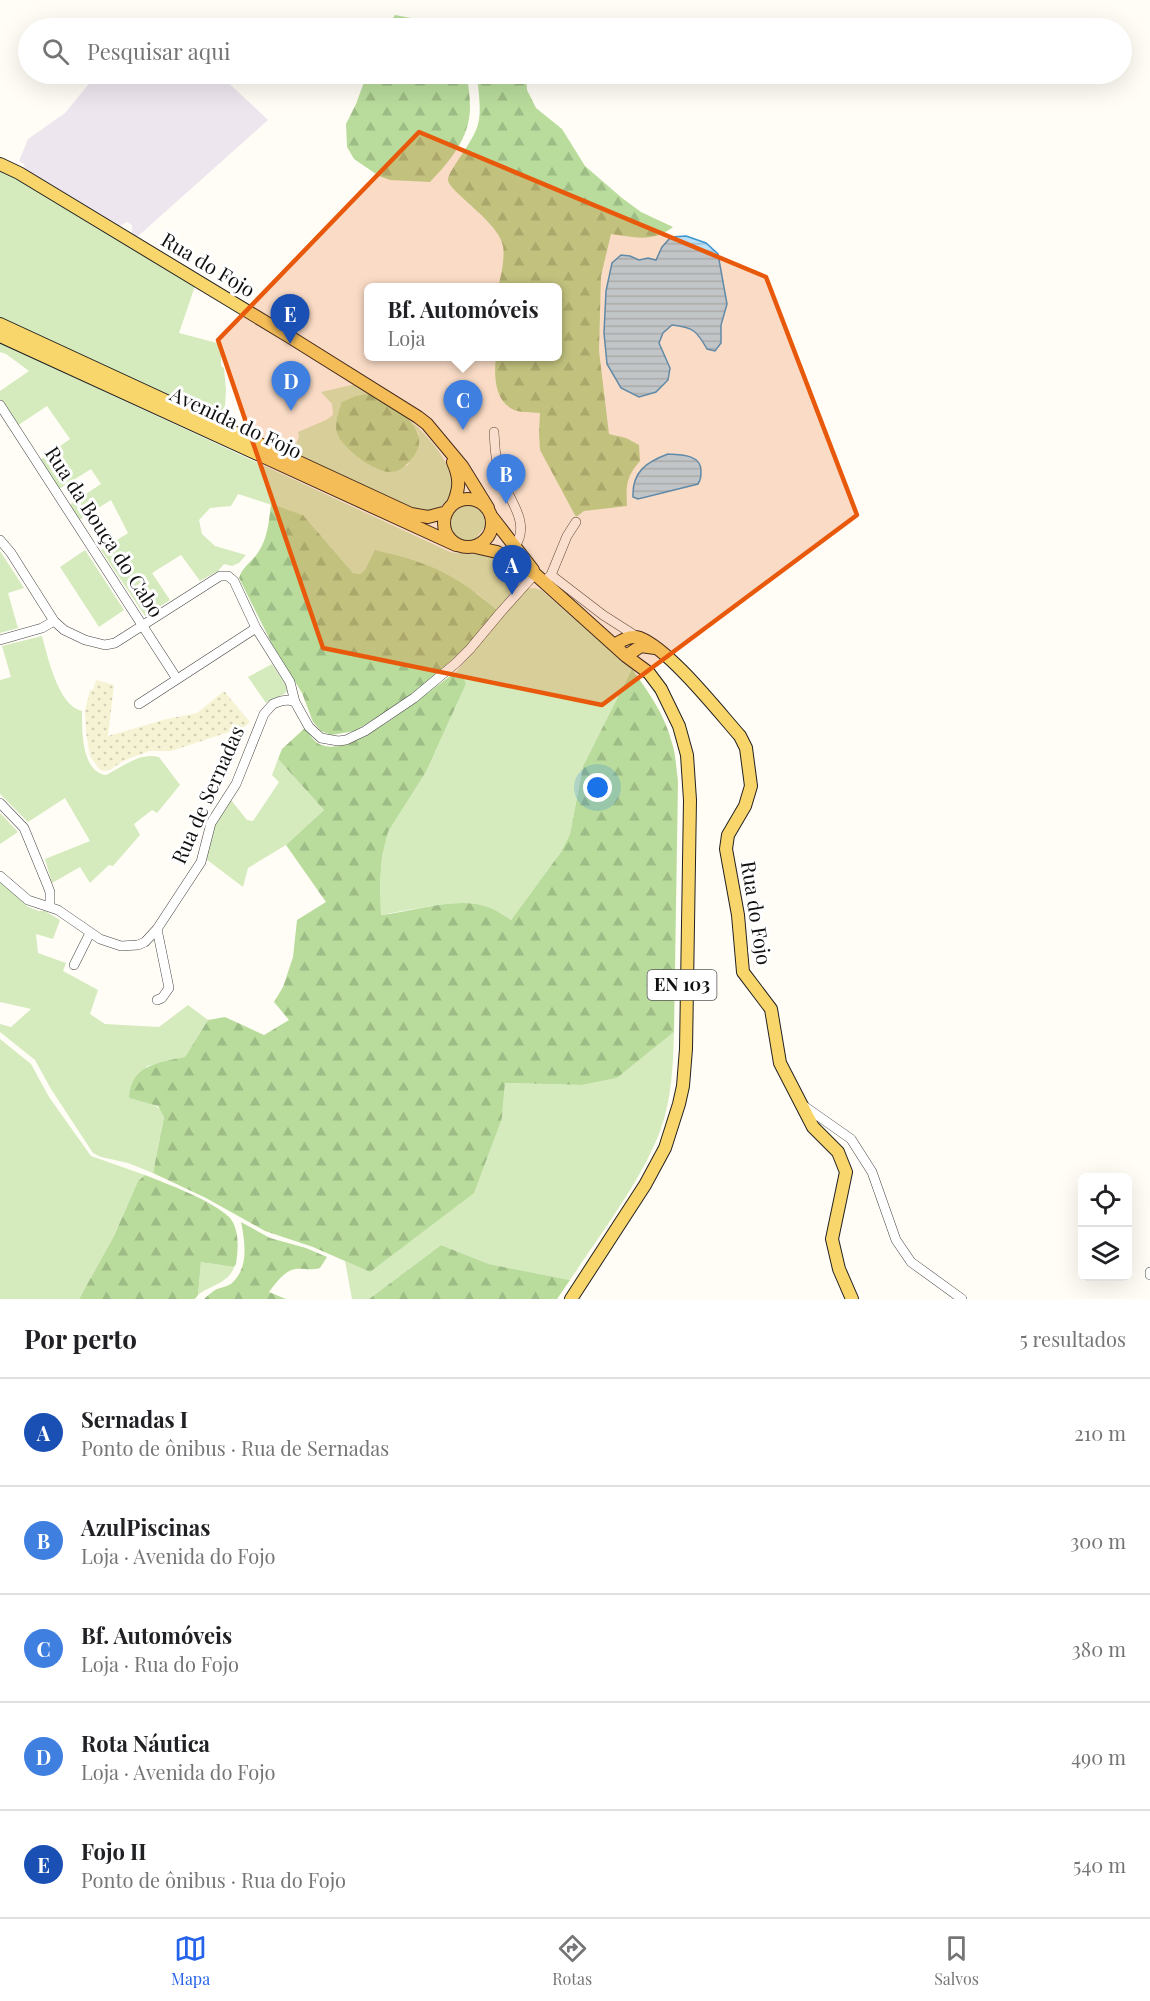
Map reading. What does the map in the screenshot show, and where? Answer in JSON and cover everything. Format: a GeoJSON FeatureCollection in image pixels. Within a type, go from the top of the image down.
{"type":"FeatureCollection","features":[{"type":"Feature","properties":{"kind":"main road","name":"Rua do Fojo"},"geometry":{"type":"LineString","coordinates":[[0,164],[19,173],[389,398],[427,424],[462,466],[490,512]]}},
{"type":"Feature","properties":{"kind":"main road","name":"Avenida do Fojo"},"geometry":{"type":"LineString","coordinates":[[0,324],[411,514],[428,517],[467,499],[482,503],[490,512]]}},
{"type":"Feature","properties":{"kind":"main road","name":"Avenida do Fojo"},"geometry":{"type":"LineString","coordinates":[[0,336],[456,545],[475,547]]}},
{"type":"Feature","properties":{"kind":"main road","name":"Rua do Fojo"},"geometry":{"type":"LineString","coordinates":[[447,450],[459,481],[450,508]]}},
{"type":"Feature","properties":{"kind":"main road","name":"EN 103"},"geometry":{"type":"LineString","coordinates":[[450,508],[444,526],[446,534],[456,545]]}},
{"type":"Feature","properties":{"kind":"main road","name":"EN 103"},"geometry":{"type":"LineString","coordinates":[[490,512],[515,546],[543,577],[626,656],[649,674],[662,689],[677,719],[687,755],[690,800],[685,1068],[675,1118],[658,1163],[571,1299]]}},
{"type":"Feature","properties":{"kind":"main road"},"geometry":{"type":"LineString","coordinates":[[475,547],[482,544],[491,532],[490,512]]}},
{"type":"Feature","properties":{"kind":"main road","name":"EN 103"},"geometry":{"type":"LineString","coordinates":[[475,547],[497,552],[543,577]]}},
{"type":"Feature","properties":{"kind":"main road"},"geometry":{"type":"LineString","coordinates":[[614,645],[628,637],[639,638]]}},
{"type":"Feature","properties":{"kind":"main road","name":"Rua do Fojo"},"geometry":{"type":"LineString","coordinates":[[639,638],[670,659],[740,736],[746,748],[751,786],[745,806],[728,835],[726,849],[738,915],[743,972],[771,1009],[780,1063],[813,1127],[838,1152],[846,1172],[832,1239],[839,1269],[852,1299]]}},
{"type":"Feature","properties":{"kind":"main road"},"geometry":{"type":"LineString","coordinates":[[626,656],[641,646],[656,648]]}},
{"type":"Feature","properties":{"kind":"main road","name":"EN 103"},"geometry":{"type":"LineString","coordinates":[[564,1299],[650,1167],[665,1132],[678,1080],[681,1051],[685,795],[682,759],[676,735],[665,711],[648,683],[626,656]]}},
{"type":"Feature","properties":{"kind":"street","name":"Rua da Bouça do Cabo"},"geometry":{"type":"LineString","coordinates":[[0,405],[177,679]]}},
{"type":"Feature","properties":{"kind":"street"},"geometry":{"type":"LineString","coordinates":[[494,432],[500,477],[519,518],[520,535],[515,546]]}},
{"type":"Feature","properties":{"kind":"street"},"geometry":{"type":"LineString","coordinates":[[0,540],[11,553],[54,621],[73,635],[105,645],[115,644],[224,575],[228,576],[234,581],[256,628],[290,682],[295,702],[309,727],[321,738],[338,741],[346,740],[365,731],[414,698],[456,663],[500,613],[543,577],[576,522]]}},
{"type":"Feature","properties":{"kind":"street"},"geometry":{"type":"LineString","coordinates":[[543,577],[639,638]]}},
{"type":"Feature","properties":{"kind":"street"},"geometry":{"type":"LineString","coordinates":[[0,640],[42,628],[54,621]]}},
{"type":"Feature","properties":{"kind":"street"},"geometry":{"type":"LineString","coordinates":[[139,704],[256,628]]}},
{"type":"Feature","properties":{"kind":"street","name":"Rua de Sernadas"},"geometry":{"type":"LineString","coordinates":[[0,876],[28,900],[50,907],[67,916],[90,933],[111,944],[129,946],[145,942],[157,929],[201,862],[211,823],[236,784],[264,714],[273,704],[288,700],[295,702]]}},
{"type":"Feature","properties":{"kind":"street"},"geometry":{"type":"LineString","coordinates":[[0,803],[24,828],[50,892],[50,907]]}},
{"type":"Feature","properties":{"kind":"street"},"geometry":{"type":"LineString","coordinates":[[157,929],[169,988],[162,998],[157,1000]]}},
{"type":"Feature","properties":{"kind":"street"},"geometry":{"type":"LineString","coordinates":[[74,965],[90,933]]}},
{"type":"Feature","properties":{"kind":"street"},"geometry":{"type":"LineString","coordinates":[[804,1106],[851,1139],[872,1172],[896,1240],[911,1262],[962,1299]]}},
{"type":"Feature","properties":{"kind":"highlighted area"},"geometry":{"type":"Polygon","coordinates":[[[419,132],[766,277],[857,515],[602,705],[323,648],[218,340],[419,132]]]}},
{"type":"Feature","properties":{"kind":"shaded area"},"geometry":{"type":"Polygon","coordinates":[[[89,84],[230,84],[268,120],[136,238],[132,234],[132,225],[127,222],[118,227],[104,217],[102,218],[25,171],[24,164],[19,161],[28,139],[65,113],[89,84]]]}},
{"type":"Feature","properties":{"kind":"shaded area"},"geometry":{"type":"Polygon","coordinates":[[[96,680],[114,685],[108,736],[197,713],[224,691],[250,722],[244,727],[171,751],[149,751],[123,761],[110,770],[102,771],[90,756],[86,732],[85,711],[90,690],[93,690],[96,680]]]}},
{"type":"Feature","properties":{"kind":"green space"},"geometry":{"type":"Polygon","coordinates":[[[395,15],[411,18],[393,18],[395,15]]]}},
{"type":"Feature","properties":{"kind":"green space"},"geometry":{"type":"Polygon","coordinates":[[[363,84],[468,84],[470,107],[463,139],[445,166],[430,182],[390,180],[379,176],[354,159],[347,147],[346,124],[363,84]]]}},
{"type":"Feature","properties":{"kind":"green space"},"geometry":{"type":"Polygon","coordinates":[[[478,84],[527,84],[527,90],[536,108],[562,129],[585,166],[641,212],[673,227],[651,237],[611,234],[601,276],[599,351],[609,434],[626,438],[639,445],[640,461],[628,482],[627,506],[584,511],[576,517],[540,450],[540,413],[512,409],[506,405],[498,393],[495,378],[496,361],[562,361],[562,283],[499,283],[503,256],[503,246],[499,237],[484,217],[450,185],[449,176],[476,131],[480,106],[478,84]]]}},
{"type":"Feature","properties":{"kind":"green space"},"geometry":{"type":"Polygon","coordinates":[[[0,169],[195,286],[179,333],[221,344],[221,366],[224,368],[226,391],[224,422],[0,318],[0,169]]]}},
{"type":"Feature","properties":{"kind":"green space"},"geometry":{"type":"Polygon","coordinates":[[[0,343],[450,552],[497,558],[515,571],[513,587],[497,610],[477,593],[365,570],[360,574],[353,573],[303,515],[238,494],[231,506],[210,508],[199,520],[202,534],[215,546],[246,555],[239,563],[232,566],[224,564],[218,571],[200,581],[181,555],[152,573],[170,600],[145,616],[101,550],[128,533],[111,500],[79,520],[69,505],[101,484],[91,469],[59,489],[40,460],[70,439],[47,406],[17,426],[0,399],[0,391],[29,371],[0,352],[0,343]]]}},
{"type":"Feature","properties":{"kind":"green space"},"geometry":{"type":"Polygon","coordinates":[[[356,384],[373,393],[374,468],[392,472],[408,465],[419,434],[409,419],[434,445],[448,467],[452,478],[452,489],[448,499],[441,506],[428,510],[414,509],[292,453],[299,437],[298,432],[333,415],[332,404],[321,392],[356,384]]]}},
{"type":"Feature","properties":{"kind":"green space"},"geometry":{"type":"Polygon","coordinates":[[[373,393],[409,420],[419,437],[418,447],[413,457],[398,471],[384,471],[368,464],[345,446],[337,433],[336,421],[342,402],[356,396],[373,393]]]}},
{"type":"Feature","properties":{"kind":"green space"},"geometry":{"type":"Polygon","coordinates":[[[271,504],[303,515],[353,573],[360,574],[365,570],[375,550],[432,567],[452,577],[497,610],[473,640],[417,692],[355,731],[331,735],[321,731],[313,722],[302,693],[272,644],[239,578],[262,546],[268,528],[271,504]]]}},
{"type":"Feature","properties":{"kind":"green space"},"geometry":{"type":"Polygon","coordinates":[[[466,505],[481,510],[488,523],[471,544],[456,538],[449,526],[452,514],[466,505]]]}},
{"type":"Feature","properties":{"kind":"green space"},"geometry":{"type":"Polygon","coordinates":[[[85,550],[124,610],[99,627],[60,567],[85,550]]]}},
{"type":"Feature","properties":{"kind":"green space"},"geometry":{"type":"Polygon","coordinates":[[[0,551],[24,588],[8,593],[18,628],[0,633],[0,551]]]}},
{"type":"Feature","properties":{"kind":"green space"},"geometry":{"type":"Polygon","coordinates":[[[527,589],[541,590],[632,669],[583,766],[570,834],[561,852],[511,920],[489,907],[457,903],[381,915],[382,857],[388,832],[426,772],[466,684],[462,677],[455,673],[520,595],[527,589]]]}},
{"type":"Feature","properties":{"kind":"green space"},"geometry":{"type":"Polygon","coordinates":[[[42,636],[60,691],[66,700],[82,711],[85,749],[92,766],[98,772],[106,775],[138,758],[159,757],[180,785],[157,813],[152,810],[134,824],[140,835],[113,866],[109,865],[90,883],[80,867],[52,883],[45,859],[90,841],[65,798],[28,822],[0,794],[0,680],[11,677],[2,646],[42,636]]]}},
{"type":"Feature","properties":{"kind":"green space"},"geometry":{"type":"Polygon","coordinates":[[[272,664],[286,685],[287,691],[266,703],[248,677],[272,664]]]}},
{"type":"Feature","properties":{"kind":"green space"},"geometry":{"type":"Polygon","coordinates":[[[632,669],[650,695],[665,723],[673,748],[678,781],[674,1032],[617,1078],[582,1085],[505,1083],[502,1118],[474,1193],[370,1272],[313,1247],[265,1231],[206,1198],[153,1173],[164,1117],[158,1106],[129,1098],[135,1078],[148,1067],[185,1057],[208,1020],[225,1017],[264,1035],[289,1020],[274,1002],[283,987],[293,957],[297,920],[326,902],[286,845],[324,810],[278,759],[282,749],[306,727],[313,739],[325,746],[339,746],[355,740],[392,719],[455,673],[461,676],[466,684],[426,772],[388,832],[382,857],[381,915],[443,904],[469,903],[489,907],[511,920],[561,852],[570,834],[583,766],[632,669]]]}},
{"type":"Feature","properties":{"kind":"green space"},"geometry":{"type":"Polygon","coordinates":[[[278,759],[324,810],[286,845],[248,868],[243,887],[206,859],[212,827],[231,800],[247,820],[253,821],[279,782],[272,775],[278,759]]]}},
{"type":"Feature","properties":{"kind":"green space"},"geometry":{"type":"Polygon","coordinates":[[[0,813],[18,832],[0,844],[0,813]]]}},
{"type":"Feature","properties":{"kind":"green space"},"geometry":{"type":"Polygon","coordinates":[[[0,881],[28,907],[45,911],[60,920],[53,939],[36,934],[38,953],[66,963],[63,971],[98,990],[90,1014],[105,1024],[159,1027],[188,1005],[208,1020],[185,1057],[147,1066],[129,1098],[154,1105],[162,1111],[164,1116],[153,1173],[93,1153],[35,1060],[0,1032],[0,1024],[11,1027],[31,1009],[0,1002],[0,881]]]}},
{"type":"Feature","properties":{"kind":"green space"},"geometry":{"type":"Polygon","coordinates":[[[674,1032],[669,1094],[660,1131],[631,1188],[570,1280],[489,1264],[441,1245],[369,1299],[352,1299],[345,1261],[370,1272],[502,1118],[505,1083],[582,1085],[617,1078],[674,1032]]]}},
{"type":"Feature","properties":{"kind":"green space"},"geometry":{"type":"Polygon","coordinates":[[[0,1039],[31,1064],[49,1097],[91,1156],[145,1175],[138,1181],[114,1236],[79,1299],[0,1299],[0,1039]]]}},
{"type":"Feature","properties":{"kind":"green space"},"geometry":{"type":"Polygon","coordinates":[[[145,1175],[202,1199],[230,1218],[237,1234],[236,1264],[234,1267],[201,1262],[198,1295],[195,1299],[79,1299],[114,1236],[138,1181],[145,1175]]]}},
{"type":"Feature","properties":{"kind":"green space"},"geometry":{"type":"Polygon","coordinates":[[[241,1222],[270,1238],[306,1248],[327,1257],[320,1268],[295,1269],[280,1278],[269,1292],[286,1299],[204,1299],[215,1290],[231,1284],[242,1269],[245,1254],[241,1222]]]}},
{"type":"Feature","properties":{"kind":"green space"},"geometry":{"type":"Polygon","coordinates":[[[441,1245],[489,1264],[570,1280],[557,1299],[369,1299],[441,1245]]]}},
{"type":"Feature","properties":{"kind":"green space"},"geometry":{"type":"Polygon","coordinates":[[[201,1262],[234,1267],[228,1277],[198,1295],[201,1262]]]}},
{"type":"Feature","properties":{"kind":"water"},"geometry":{"type":"Polygon","coordinates":[[[686,236],[706,243],[718,254],[727,304],[721,325],[721,343],[715,351],[707,349],[694,331],[672,325],[663,333],[659,343],[670,368],[668,380],[656,392],[639,397],[621,388],[607,364],[604,333],[606,291],[612,263],[621,255],[639,260],[648,258],[656,260],[662,247],[671,237],[686,236]]]}},
{"type":"Feature","properties":{"kind":"water"},"geometry":{"type":"Polygon","coordinates":[[[668,454],[689,456],[697,461],[701,470],[698,484],[638,499],[633,497],[635,481],[642,469],[668,454]]]}},
{"type":"Feature","properties":{"kind":"place","name":"Fojo II"},"geometry":{"type":"Point","coordinates":[290,344]}},
{"type":"Feature","properties":{"kind":"place","name":"Rota Náutica"},"geometry":{"type":"Point","coordinates":[291,411]}},
{"type":"Feature","properties":{"kind":"place","name":"Bf. Automóveis"},"geometry":{"type":"Point","coordinates":[463,430]}},
{"type":"Feature","properties":{"kind":"place","name":"AzulPiscinas"},"geometry":{"type":"Point","coordinates":[506,504]}},
{"type":"Feature","properties":{"kind":"place","name":"Sernadas I"},"geometry":{"type":"Point","coordinates":[512,595]}}]}
